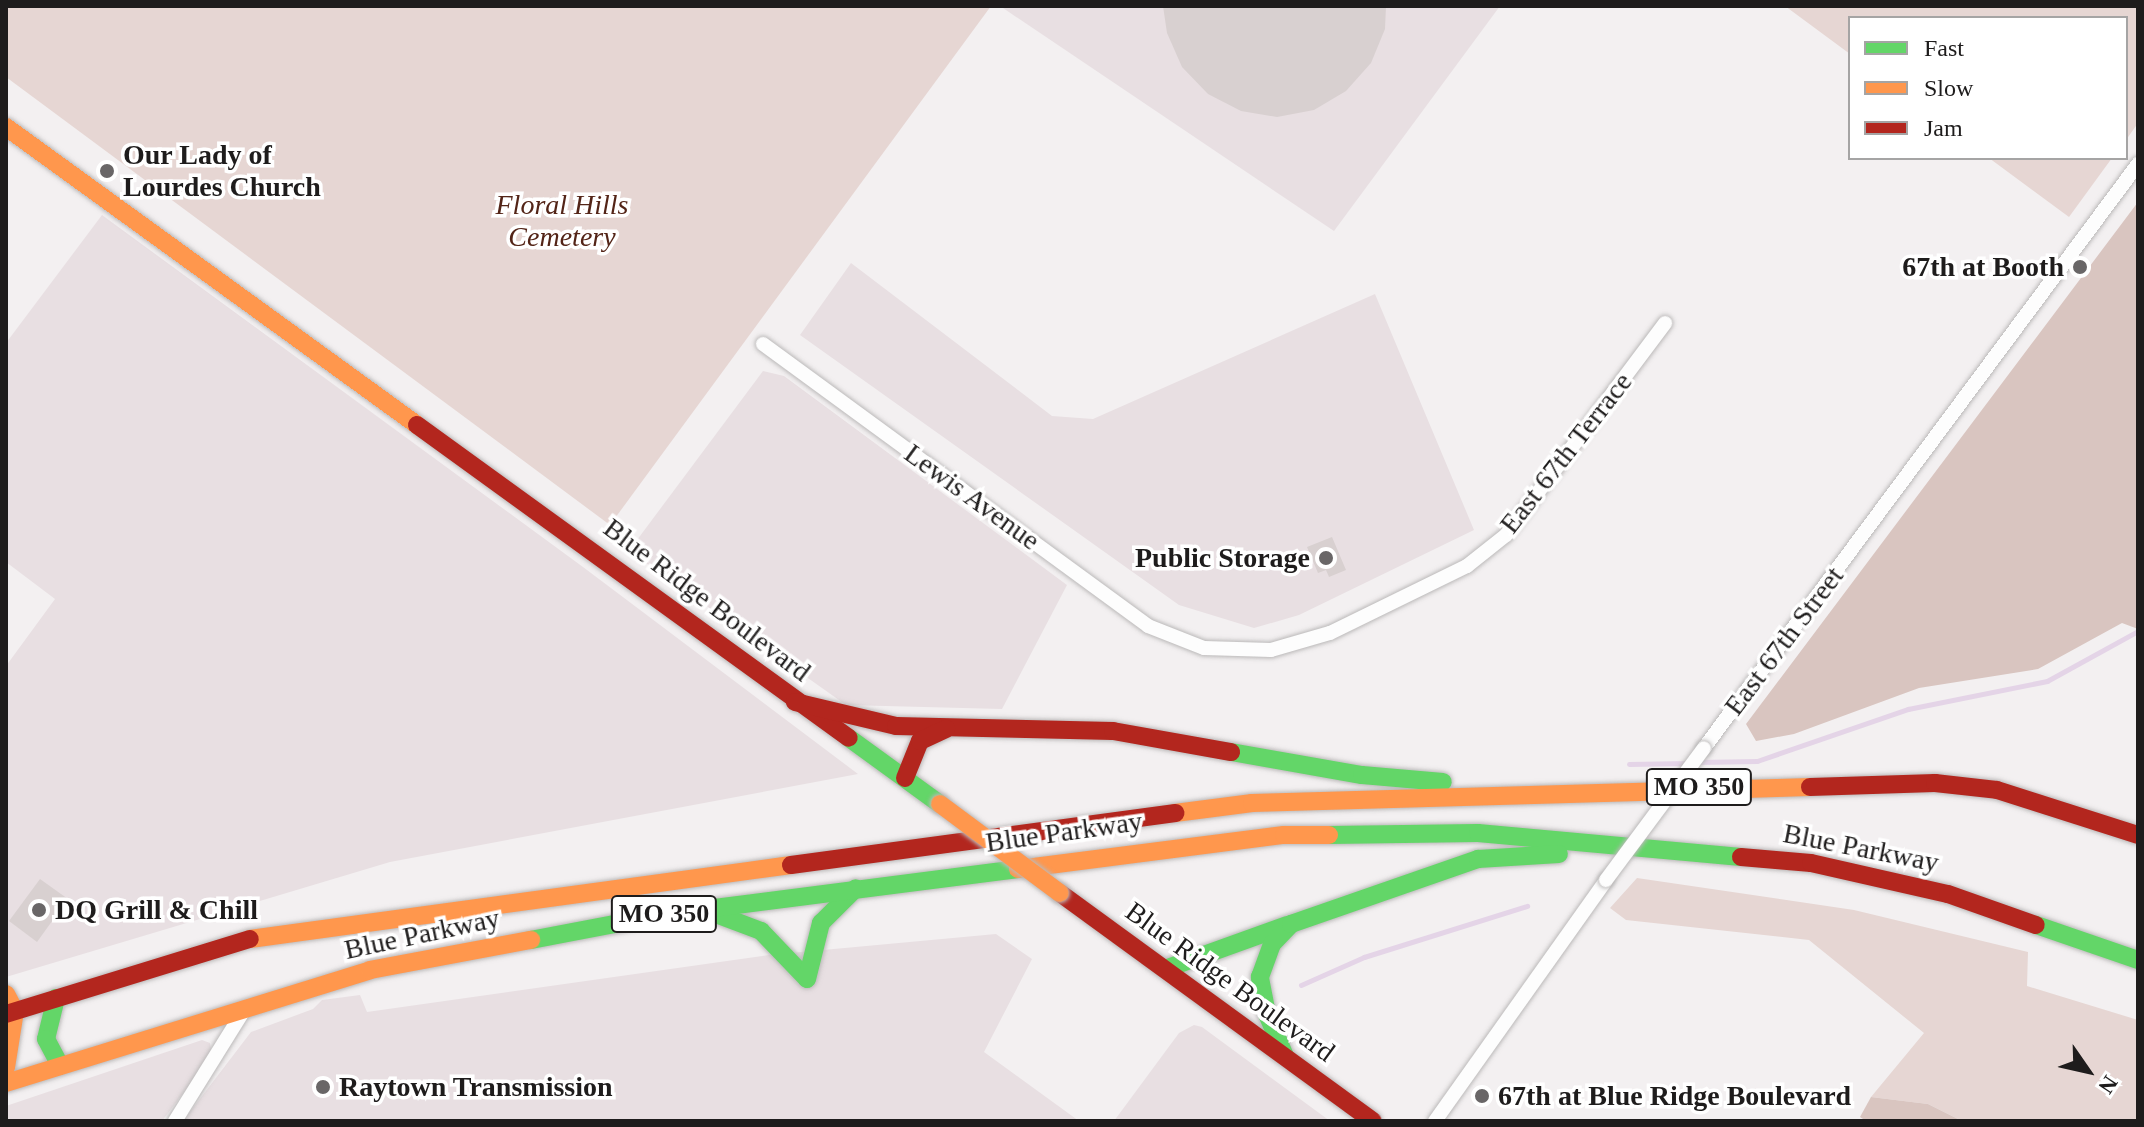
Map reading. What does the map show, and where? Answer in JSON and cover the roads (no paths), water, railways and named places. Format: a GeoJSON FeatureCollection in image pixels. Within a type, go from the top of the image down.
{"type":"FeatureCollection","features":[{"type":"Feature","properties":{"kind":"main road","name":"Blue Ridge Boulevard"},"geometry":{"type":"LineString","coordinates":[[6,127],[607,559],[795,702],[905,778],[1373,1121]]}},
{"type":"Feature","properties":{"kind":"main road"},"geometry":{"type":"LineString","coordinates":[[795,702],[875,723],[1113,731],[1362,775],[1573,790]]}},
{"type":"Feature","properties":{"kind":"main road"},"geometry":{"type":"LineString","coordinates":[[905,778],[920,741],[960,727]]}},
{"type":"Feature","properties":{"kind":"main road","name":"Blue Parkway"},"geometry":{"type":"LineString","coordinates":[[10,1012],[262,935],[1252,803],[1573,790],[1935,783],[1997,790],[2050,803],[2138,835]]}},
{"type":"Feature","properties":{"kind":"main road","name":"Blue Parkway"},"geometry":{"type":"LineString","coordinates":[[6,1083],[370,970],[702,909],[1195,844],[1386,833],[1478,833],[1723,854],[1879,877],[2022,917],[2138,960]]}},
{"type":"Feature","properties":{"kind":"main road"},"geometry":{"type":"LineString","coordinates":[[1165,969],[1430,872],[1527,854],[1590,854],[1809,876],[1879,877]]}},
{"type":"Feature","properties":{"kind":"main road"},"geometry":{"type":"LineString","coordinates":[[702,909],[761,931],[807,979],[821,923],[856,888]]}},
{"type":"Feature","properties":{"kind":"main road"},"geometry":{"type":"LineString","coordinates":[[1285,1056],[1267,1014],[1260,977],[1272,944],[1291,924]]}},
{"type":"Feature","properties":{"kind":"main road"},"geometry":{"type":"LineString","coordinates":[[6,994],[14,1046],[6,1067]]}},
{"type":"Feature","properties":{"kind":"main road"},"geometry":{"type":"LineString","coordinates":[[56,998],[46,1039],[60,1065]]}},
{"type":"Feature","properties":{"kind":"street","name":"East 67th Street"},"geometry":{"type":"LineString","coordinates":[[1435,1121],[1606,880],[2138,164]]}},
{"type":"Feature","properties":{"kind":"street","name":"East 67th Terrace"},"geometry":{"type":"LineString","coordinates":[[1186,643],[1271,650],[1330,633],[1467,566],[1506,535],[1665,323]]}},
{"type":"Feature","properties":{"kind":"street","name":"Lewis Avenue"},"geometry":{"type":"LineString","coordinates":[[763,344],[1148,626],[1186,643]]}},
{"type":"Feature","properties":{"kind":"street"},"geometry":{"type":"LineString","coordinates":[[175,1121],[244,1009]]}},
{"type":"Feature","properties":{"kind":"waterway"},"geometry":{"type":"LineString","coordinates":[[1698,762],[1757,761],[1908,709],[2047,681],[2138,631]]}},
{"type":"Feature","properties":{"kind":"waterway"},"geometry":{"type":"LineString","coordinates":[[1629,764],[1688,763]]}},
{"type":"Feature","properties":{"kind":"waterway"},"geometry":{"type":"LineString","coordinates":[[1301,985],[1364,957],[1527,906]]}},
{"type":"Feature","properties":{"kind":"place","name":"Our Lady of Lourdes Church"},"geometry":{"type":"Point","coordinates":[107,171]}},
{"type":"Feature","properties":{"kind":"place","name":"67th at Booth"},"geometry":{"type":"Point","coordinates":[2080,267]}},
{"type":"Feature","properties":{"kind":"place","name":"Public Storage"},"geometry":{"type":"Point","coordinates":[1326,558]}},
{"type":"Feature","properties":{"kind":"place","name":"DQ Grill & Chill"},"geometry":{"type":"Point","coordinates":[39,910]}},
{"type":"Feature","properties":{"kind":"place","name":"Raytown Transmission"},"geometry":{"type":"Point","coordinates":[323,1087]}},
{"type":"Feature","properties":{"kind":"place","name":"67th at Blue Ridge Boulevard"},"geometry":{"type":"Point","coordinates":[1482,1096]}},
{"type":"Feature","properties":{"kind":"park label","name":"Floral Hills Cemetery"},"geometry":{"type":"Point","coordinates":[562,221]}}]}
